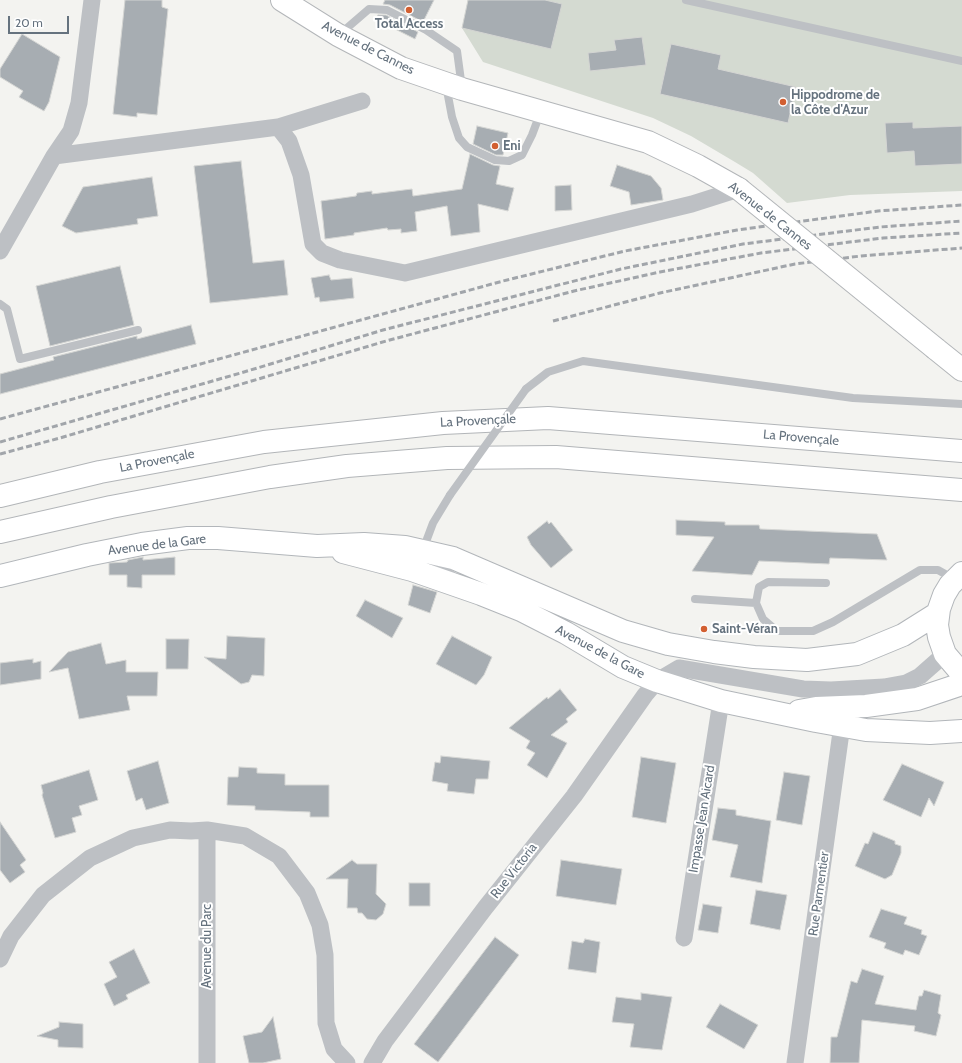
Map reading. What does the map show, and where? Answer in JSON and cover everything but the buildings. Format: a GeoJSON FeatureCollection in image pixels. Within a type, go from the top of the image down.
{"type":"FeatureCollection","features":[{"type":"Feature","properties":{"kind":"main road","name":"Avenue de Cannes"},"geometry":{"type":"LineString","coordinates":[[282,0],[338,35],[401,68],[463,88],[648,142],[698,166],[743,185],[962,370]]}},
{"type":"Feature","properties":{"kind":"main road","name":"Avenue de Cannes"},"geometry":{"type":"LineString","coordinates":[[463,88],[534,98],[654,131],[708,158],[962,353]]}},
{"type":"Feature","properties":{"kind":"main road","name":"La Provençale"},"geometry":{"type":"LineString","coordinates":[[0,496],[100,472],[218,449],[264,442],[443,422],[548,418],[962,451]]}},
{"type":"Feature","properties":{"kind":"main road"},"geometry":{"type":"LineString","coordinates":[[0,532],[133,502],[270,477],[347,466],[447,458],[556,457],[962,490]]}},
{"type":"Feature","properties":{"kind":"main road","name":"Avenue de la Gare"},"geometry":{"type":"LineString","coordinates":[[0,576],[87,555],[142,544],[188,538],[218,538],[317,546],[364,544],[405,547],[452,558],[623,631],[668,644],[746,656],[807,660],[857,654],[902,635],[938,613]]}},
{"type":"Feature","properties":{"kind":"main road","name":"Avenue de la Gare"},"geometry":{"type":"LineString","coordinates":[[317,546],[412,570],[481,594],[521,610],[566,633],[623,667],[657,681],[721,701],[866,730],[930,733],[962,731]]}},
{"type":"Feature","properties":{"kind":"main road"},"geometry":{"type":"LineString","coordinates":[[958,576],[944,595],[938,613],[938,631],[945,654],[962,674]]}},
{"type":"Feature","properties":{"kind":"main road"},"geometry":{"type":"LineString","coordinates":[[782,714],[816,708],[866,706],[917,699],[962,684]]}},
{"type":"Feature","properties":{"kind":"street"},"geometry":{"type":"LineString","coordinates":[[0,251],[54,156],[71,131],[79,104],[92,0]]}},
{"type":"Feature","properties":{"kind":"street"},"geometry":{"type":"LineString","coordinates":[[54,156],[183,141],[278,127],[362,101]]}},
{"type":"Feature","properties":{"kind":"street"},"geometry":{"type":"LineString","coordinates":[[278,127],[289,141],[301,175],[313,244],[322,253],[340,260],[405,272],[692,204],[743,185]]}},
{"type":"Feature","properties":{"kind":"street","name":"Rue Victoria"},"geometry":{"type":"LineString","coordinates":[[372,1063],[390,1034],[485,908],[574,796],[645,695],[657,681],[679,668],[803,689],[831,690],[878,688],[906,683],[920,676],[945,654]]}},
{"type":"Feature","properties":{"kind":"street","name":"Impasse Jean Aicard"},"geometry":{"type":"LineString","coordinates":[[684,938],[721,701]]}},
{"type":"Feature","properties":{"kind":"street","name":"Rue Parmentier"},"geometry":{"type":"LineString","coordinates":[[795,1063],[842,725]]}},
{"type":"Feature","properties":{"kind":"street"},"geometry":{"type":"LineString","coordinates":[[0,959],[11,936],[43,894],[90,858],[133,838],[170,830],[207,830],[245,836],[278,856],[307,893],[320,925],[325,955],[326,1022],[334,1049],[347,1063]]}},
{"type":"Feature","properties":{"kind":"street","name":"Avenue du Parc"},"geometry":{"type":"LineString","coordinates":[[207,830],[207,1063]]}},
{"type":"Feature","properties":{"kind":"lane"},"geometry":{"type":"LineString","coordinates":[[686,0],[962,61]]}},
{"type":"Feature","properties":{"kind":"lane"},"geometry":{"type":"LineString","coordinates":[[338,35],[369,9],[386,10],[426,30],[457,51],[463,88],[452,117],[459,138],[467,147],[495,160],[509,162],[522,155],[532,136],[541,111]]}},
{"type":"Feature","properties":{"kind":"lane"},"geometry":{"type":"LineString","coordinates":[[0,304],[7,309],[20,359],[138,330]]}},
{"type":"Feature","properties":{"kind":"lane"},"geometry":{"type":"LineString","coordinates":[[481,594],[428,557],[426,552],[427,539],[434,523],[450,495],[526,389],[548,372],[583,362],[853,398],[962,404]]}},
{"type":"Feature","properties":{"kind":"lane"},"geometry":{"type":"LineString","coordinates":[[826,583],[768,582],[759,587],[756,603],[763,619],[777,631],[813,631],[833,622],[920,570],[938,570],[958,576]]}},
{"type":"Feature","properties":{"kind":"lane"},"geometry":{"type":"LineString","coordinates":[[695,599],[756,603]]}},
{"type":"Feature","properties":{"kind":"shaded area","name":"Hippodrome de la Côte d'Azur"},"geometry":{"type":"Polygon","coordinates":[[[468,0],[962,0],[962,191],[850,195],[787,203],[753,173],[691,136],[653,118],[483,62],[462,28],[468,0]]]}},
{"type":"Feature","properties":{"kind":"railway"},"geometry":{"type":"LineString","coordinates":[[0,419],[503,281],[625,251],[737,230],[878,211],[962,205]]}},
{"type":"Feature","properties":{"kind":"railway"},"geometry":{"type":"LineString","coordinates":[[0,442],[244,372],[383,330],[621,269],[743,244],[880,227],[962,221]]}},
{"type":"Feature","properties":{"kind":"railway"},"geometry":{"type":"LineString","coordinates":[[0,454],[60,438],[386,341],[574,291],[660,272],[761,253],[883,238],[962,233]]}},
{"type":"Feature","properties":{"kind":"railway"},"geometry":{"type":"LineString","coordinates":[[553,321],[660,293],[795,264],[861,256],[962,248]]}},
{"type":"Feature","properties":{"kind":"place","name":"Total Access"},"geometry":{"type":"Point","coordinates":[409,10]}},
{"type":"Feature","properties":{"kind":"place","name":"Hippodrome de la Côte d'Azur"},"geometry":{"type":"Point","coordinates":[783,102]}},
{"type":"Feature","properties":{"kind":"place","name":"Eni"},"geometry":{"type":"Point","coordinates":[495,146]}},
{"type":"Feature","properties":{"kind":"place","name":"Saint-Véran"},"geometry":{"type":"Point","coordinates":[704,629]}}]}
